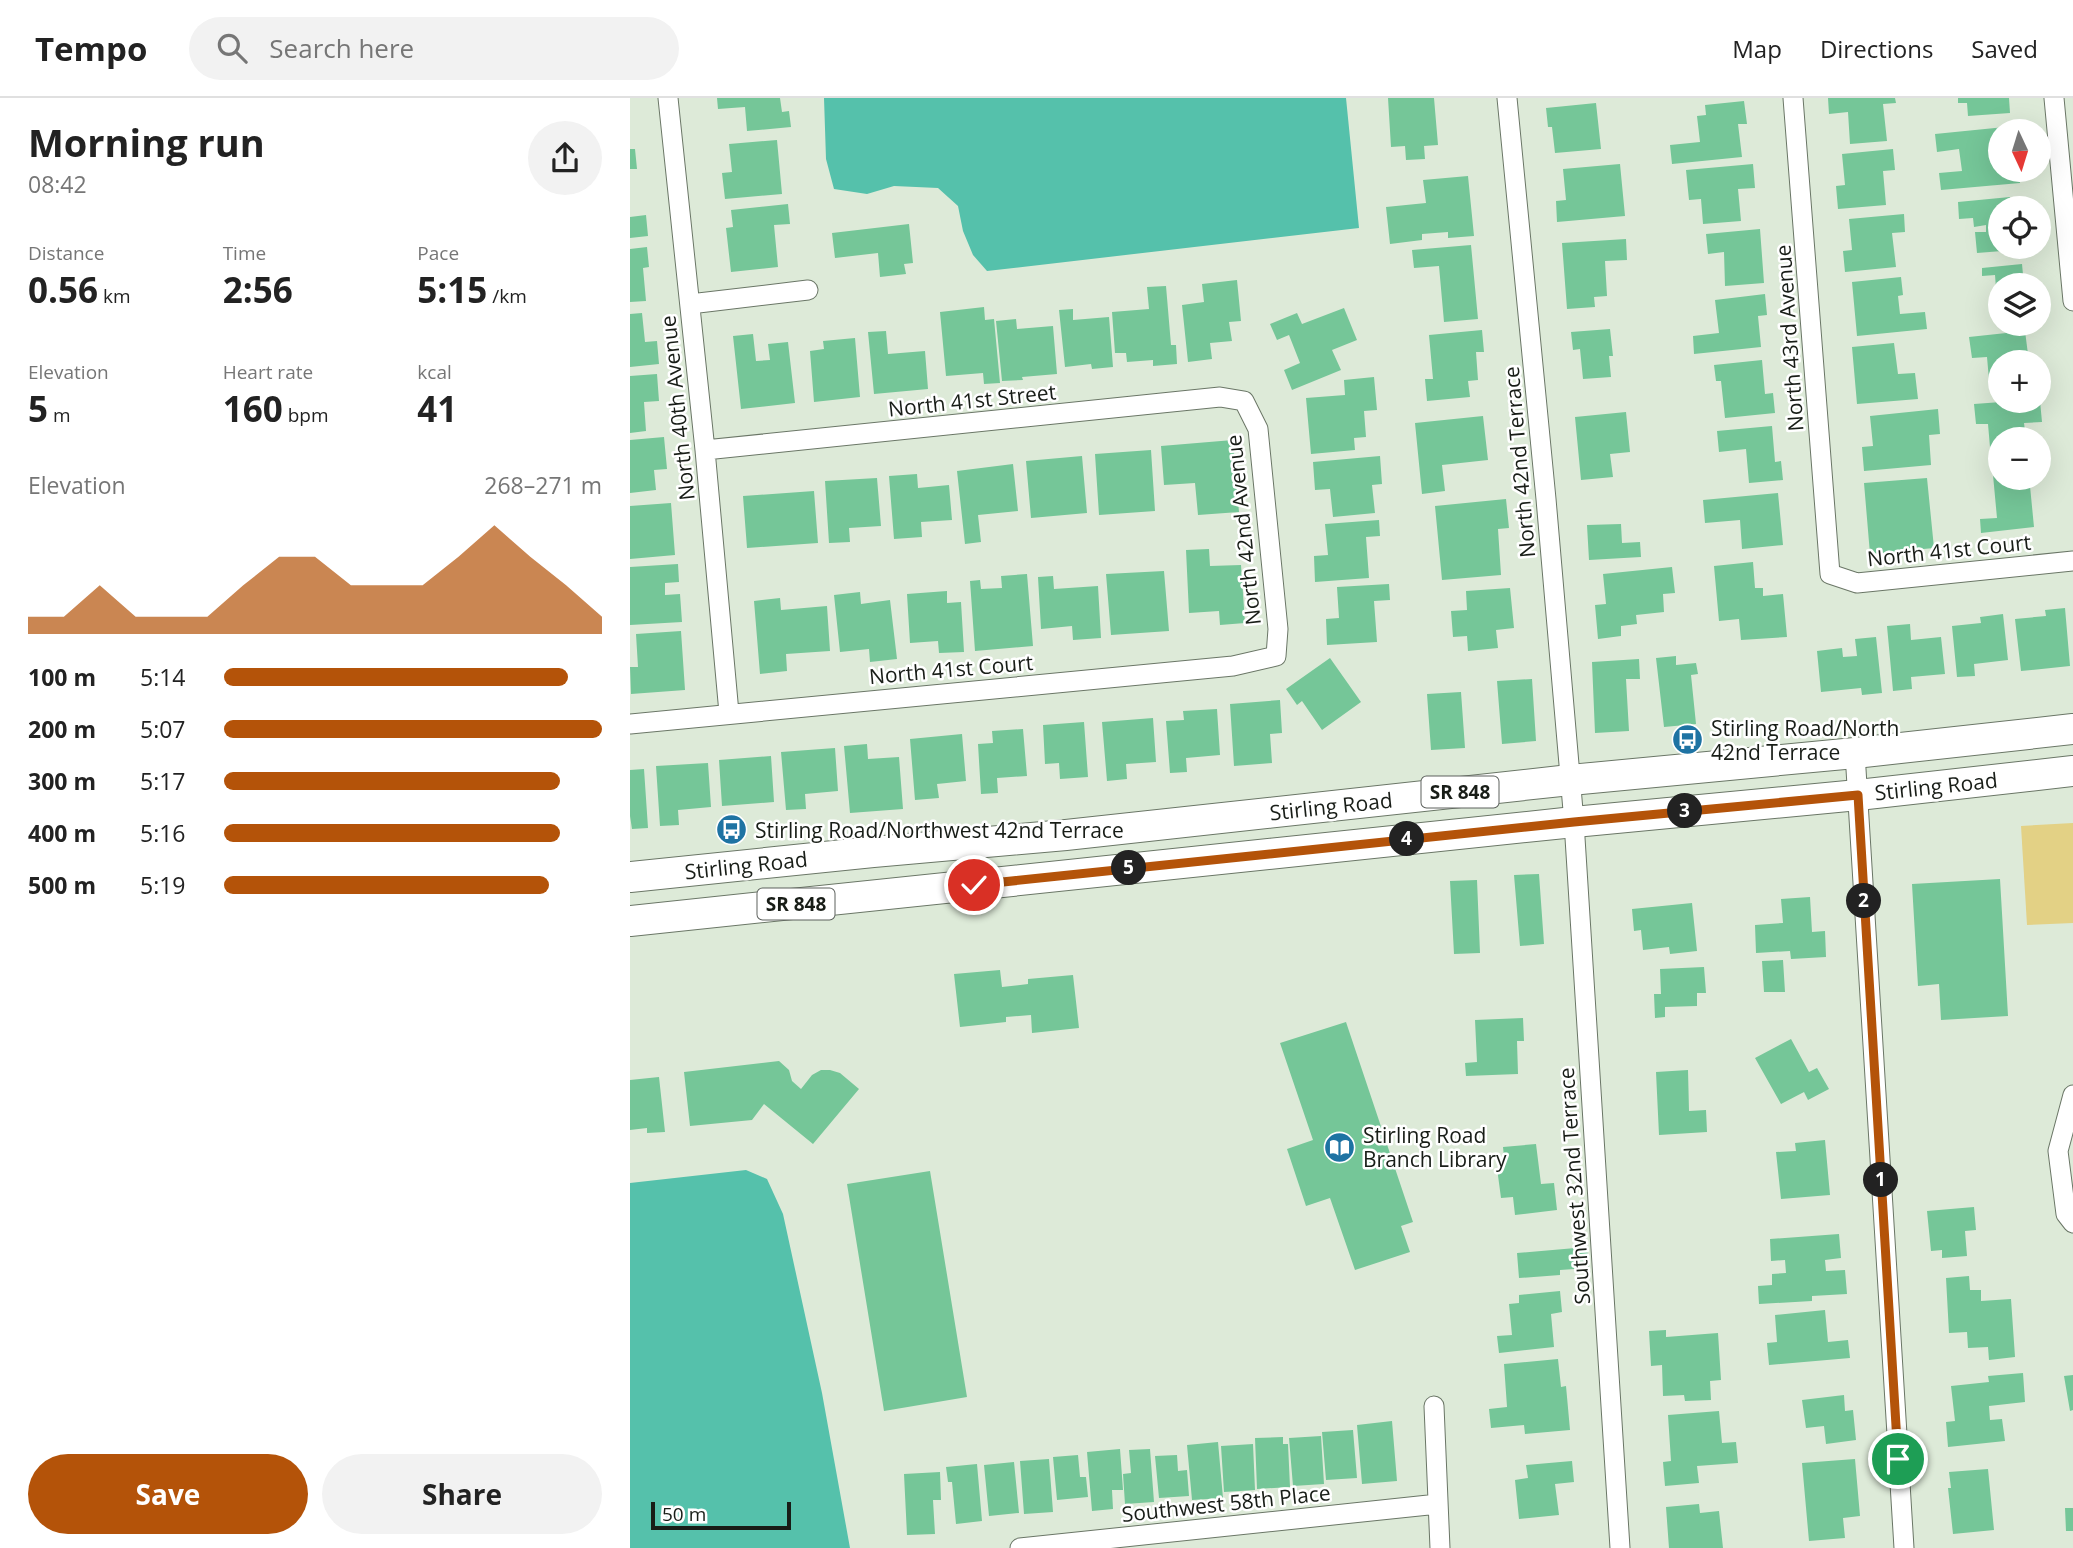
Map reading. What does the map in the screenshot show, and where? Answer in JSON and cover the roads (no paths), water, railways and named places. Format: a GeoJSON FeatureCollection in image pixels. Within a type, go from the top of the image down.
{"type":"FeatureCollection","features":[{"type":"Feature","properties":{"kind":"main road","name":"Stirling Road"},"geometry":{"type":"LineString","coordinates":[[630,877],[1080,833],[2073,729]]}},
{"type":"Feature","properties":{"kind":"main road","name":"Stirling Road"},"geometry":{"type":"LineString","coordinates":[[630,921],[2073,771]]}},
{"type":"Feature","properties":{"kind":"main road"},"geometry":{"type":"LineString","coordinates":[[873,852],[877,895]]}},
{"type":"Feature","properties":{"kind":"street","name":"North 40th Avenue"},"geometry":{"type":"LineString","coordinates":[[668,98],[729,713]]}},
{"type":"Feature","properties":{"kind":"street","name":"North 42nd Terrace"},"geometry":{"type":"LineString","coordinates":[[1507,98],[1574,822]]}},
{"type":"Feature","properties":{"kind":"street","name":"North 43rd Avenue"},"geometry":{"type":"LineString","coordinates":[[1793,98],[1830,574]]}},
{"type":"Feature","properties":{"kind":"street"},"geometry":{"type":"LineString","coordinates":[[2054,98],[2073,301]]}},
{"type":"Feature","properties":{"kind":"street"},"geometry":{"type":"LineString","coordinates":[[690,304],[808,290]]}},
{"type":"Feature","properties":{"kind":"street","name":"North 41st Street"},"geometry":{"type":"LineString","coordinates":[[705,450],[1220,397],[1244,401]]}},
{"type":"Feature","properties":{"kind":"street","name":"North 42nd Avenue"},"geometry":{"type":"LineString","coordinates":[[1244,401],[1258,429],[1278,629],[1276,656]]}},
{"type":"Feature","properties":{"kind":"street","name":"North 41st Court"},"geometry":{"type":"LineString","coordinates":[[1830,574],[1857,583],[2073,561]]}},
{"type":"Feature","properties":{"kind":"street","name":"North 41st Court"},"geometry":{"type":"LineString","coordinates":[[630,724],[1233,666],[1276,656]]}},
{"type":"Feature","properties":{"kind":"street"},"geometry":{"type":"LineString","coordinates":[[1855,753],[1904,1548]]}},
{"type":"Feature","properties":{"kind":"street","name":"Southwest 32nd Terrace"},"geometry":{"type":"LineString","coordinates":[[1574,822],[1620,1548]]}},
{"type":"Feature","properties":{"kind":"street"},"geometry":{"type":"LineString","coordinates":[[2073,1096],[2058,1152],[2066,1214],[2073,1223]]}},
{"type":"Feature","properties":{"kind":"street"},"geometry":{"type":"LineString","coordinates":[[1434,1406],[1440,1548]]}},
{"type":"Feature","properties":{"kind":"street","name":"Southwest 58th Place"},"geometry":{"type":"LineString","coordinates":[[1020,1548],[1438,1504]]}},
{"type":"Feature","properties":{"kind":"water"},"geometry":{"type":"Polygon","coordinates":[[[824,98],[1346,98],[1359,228],[987,271],[973,255],[963,231],[958,206],[938,188],[894,186],[867,194],[834,189],[826,159],[824,98]]]}},
{"type":"Feature","properties":{"kind":"water"},"geometry":{"type":"Polygon","coordinates":[[[746,1170],[767,1179],[783,1214],[822,1393],[850,1548],[630,1548],[630,1183],[746,1170]]]}},
{"type":"Feature","properties":{"kind":"place","name":"Stirling Road/North 42nd Terrace"},"geometry":{"type":"Point","coordinates":[1688,740]}},
{"type":"Feature","properties":{"kind":"place","name":"Stirling Road/Northwest 42nd Terrace"},"geometry":{"type":"Point","coordinates":[732,830]}},
{"type":"Feature","properties":{"kind":"place","name":"Stirling Road Branch Library"},"geometry":{"type":"Point","coordinates":[1340,1147]}}]}
